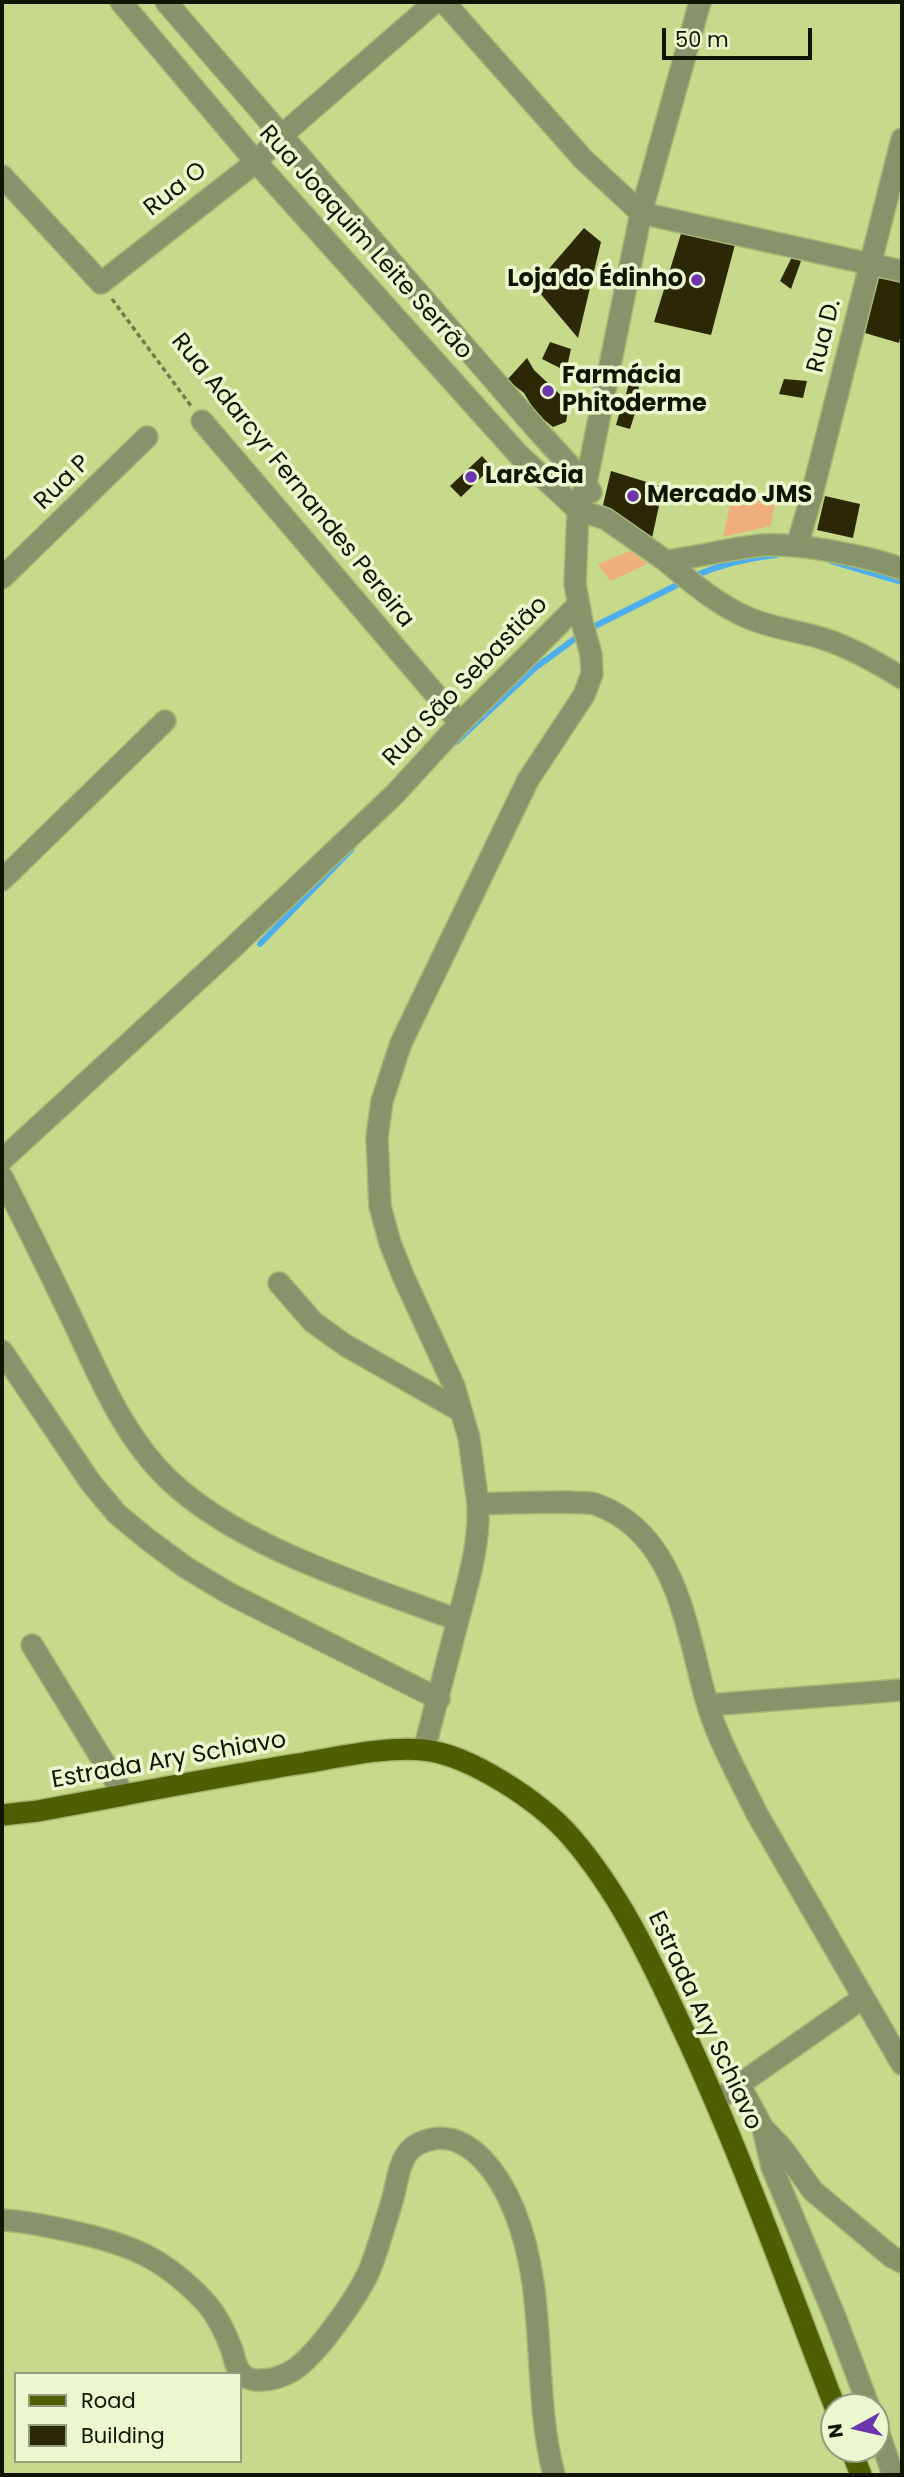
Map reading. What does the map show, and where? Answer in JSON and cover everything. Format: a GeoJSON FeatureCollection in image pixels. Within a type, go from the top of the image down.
{"type":"FeatureCollection","features":[{"type":"Feature","properties":{"kind":"main road","name":"Estrada Ary Schiavo"},"geometry":{"type":"LineString","coordinates":[[2,1815],[38,1811],[368,1752],[424,1749],[460,1761],[499,1779],[533,1802],[570,1836],[606,1885],[648,1953],[717,2100],[830,2393]]}},
{"type":"Feature","properties":{"kind":"street","name":"Rua Joaquim Leite Serrão"},"geometry":{"type":"LineString","coordinates":[[121,2],[256,162],[518,454],[578,510]]}},
{"type":"Feature","properties":{"kind":"street","name":"Rua Joaquim Leite Serrão"},"geometry":{"type":"LineString","coordinates":[[166,2],[586,483],[606,519]]}},
{"type":"Feature","properties":{"kind":"street","name":"Rua O"},"geometry":{"type":"LineString","coordinates":[[101,283],[256,162],[281,136],[435,2]]}},
{"type":"Feature","properties":{"kind":"street"},"geometry":{"type":"LineString","coordinates":[[444,2],[583,159],[640,213],[902,271]]}},
{"type":"Feature","properties":{"kind":"street","name":"Rua São Sebastião"},"geometry":{"type":"LineString","coordinates":[[2,1160],[216,964],[395,794],[460,723],[580,613],[575,550],[578,510],[586,483],[640,213],[700,2]]}},
{"type":"Feature","properties":{"kind":"street","name":"Rua D."},"geometry":{"type":"LineString","coordinates":[[797,546],[902,139]]}},
{"type":"Feature","properties":{"kind":"street"},"geometry":{"type":"LineString","coordinates":[[2,176],[101,283]]}},
{"type":"Feature","properties":{"kind":"street","name":"Rua Adarcyr Fernandes Pereira"},"geometry":{"type":"LineString","coordinates":[[202,421],[460,723]]}},
{"type":"Feature","properties":{"kind":"street","name":"Rua P"},"geometry":{"type":"LineString","coordinates":[[6,565],[147,437]]}},
{"type":"Feature","properties":{"kind":"street"},"geometry":{"type":"LineString","coordinates":[[578,510],[606,519],[706,592],[748,618],[768,626],[824,639],[875,661],[902,678]]}},
{"type":"Feature","properties":{"kind":"street"},"geometry":{"type":"LineString","coordinates":[[674,567],[763,545],[797,546],[885,562],[902,569]]}},
{"type":"Feature","properties":{"kind":"street"},"geometry":{"type":"LineString","coordinates":[[424,1749],[439,1699],[475,1550],[479,1525],[478,1504],[469,1438],[454,1386],[390,1243],[380,1206],[377,1137],[383,1101],[401,1043],[425,999],[528,780],[584,695],[592,674],[591,654],[580,613]]}},
{"type":"Feature","properties":{"kind":"street"},"geometry":{"type":"LineString","coordinates":[[2,880],[165,721]]}},
{"type":"Feature","properties":{"kind":"street"},"geometry":{"type":"LineString","coordinates":[[2,1177],[105,1389],[140,1447],[167,1479],[226,1522],[276,1548],[321,1569],[458,1620]]}},
{"type":"Feature","properties":{"kind":"street"},"geometry":{"type":"LineString","coordinates":[[279,1283],[313,1322],[345,1345],[461,1411]]}},
{"type":"Feature","properties":{"kind":"street"},"geometry":{"type":"LineString","coordinates":[[2,1351],[91,1483],[117,1514],[146,1538],[185,1567],[230,1594],[439,1699]]}},
{"type":"Feature","properties":{"kind":"street"},"geometry":{"type":"LineString","coordinates":[[478,1504],[592,1503],[639,1531],[660,1558],[680,1600],[708,1705],[757,1814],[902,2064]]}},
{"type":"Feature","properties":{"kind":"street"},"geometry":{"type":"LineString","coordinates":[[32,1646],[124,1795]]}},
{"type":"Feature","properties":{"kind":"street"},"geometry":{"type":"LineString","coordinates":[[708,1705],[902,1690]]}},
{"type":"Feature","properties":{"kind":"street"},"geometry":{"type":"LineString","coordinates":[[717,2100],[863,1998]]}},
{"type":"Feature","properties":{"kind":"street"},"geometry":{"type":"LineString","coordinates":[[739,2084],[764,2128],[813,2191],[892,2257],[902,2262]]}},
{"type":"Feature","properties":{"kind":"street"},"geometry":{"type":"LineString","coordinates":[[764,2128],[772,2167],[864,2393]]}},
{"type":"Feature","properties":{"kind":"street"},"geometry":{"type":"LineString","coordinates":[[242,2375],[261,2380],[278,2377],[293,2370],[312,2354],[360,2288],[373,2264],[400,2169],[409,2150],[422,2141],[440,2138],[456,2140],[483,2158],[508,2195],[520,2224],[532,2267],[541,2399],[547,2448],[554,2475]]}},
{"type":"Feature","properties":{"kind":"street"},"geometry":{"type":"LineString","coordinates":[[2,2220],[20,2220],[100,2237],[128,2245],[147,2255],[178,2276],[214,2312],[240,2372]]}},
{"type":"Feature","properties":{"kind":"path","name":"Rua Adarcyr Fernandes Pereira"},"geometry":{"type":"LineString","coordinates":[[101,283],[202,421]]}},
{"type":"Feature","properties":{"kind":"shaded area"},"geometry":{"type":"Polygon","coordinates":[[[733,491],[776,496],[771,526],[723,537],[733,491]]]}},
{"type":"Feature","properties":{"kind":"shaded area"},"geometry":{"type":"Polygon","coordinates":[[[630,551],[648,564],[610,581],[598,564],[630,551]]]}},
{"type":"Feature","properties":{"kind":"building","name":"Loja do Édinho"},"geometry":{"type":"Polygon","coordinates":[[[684,224],[737,237],[711,335],[654,322],[684,224]]]}},
{"type":"Feature","properties":{"kind":"building"},"geometry":{"type":"Polygon","coordinates":[[[584,228],[601,242],[578,338],[534,286],[584,228]]]}},
{"type":"Feature","properties":{"kind":"building"},"geometry":{"type":"Polygon","coordinates":[[[792,257],[801,261],[791,289],[780,281],[792,257]]]}},
{"type":"Feature","properties":{"kind":"building"},"geometry":{"type":"Polygon","coordinates":[[[878,278],[902,282],[902,330],[899,343],[865,333],[878,278]]]}},
{"type":"Feature","properties":{"kind":"building"},"geometry":{"type":"Polygon","coordinates":[[[550,342],[571,349],[566,371],[542,359],[550,342]]]}},
{"type":"Feature","properties":{"kind":"building"},"geometry":{"type":"Polygon","coordinates":[[[527,358],[534,370],[569,403],[566,422],[553,427],[536,413],[524,393],[507,380],[527,358]]]}},
{"type":"Feature","properties":{"kind":"building"},"geometry":{"type":"Polygon","coordinates":[[[784,379],[807,381],[803,398],[779,394],[784,379]]]}},
{"type":"Feature","properties":{"kind":"building"},"geometry":{"type":"Polygon","coordinates":[[[629,383],[639,385],[638,399],[626,394],[629,383]]]}},
{"type":"Feature","properties":{"kind":"building"},"geometry":{"type":"Polygon","coordinates":[[[624,397],[637,407],[630,429],[616,425],[624,397]]]}},
{"type":"Feature","properties":{"kind":"building","name":"Lar&Cia"},"geometry":{"type":"Polygon","coordinates":[[[482,456],[492,467],[461,497],[450,486],[482,456]]]}},
{"type":"Feature","properties":{"kind":"building","name":"Mercado JMS"},"geometry":{"type":"Polygon","coordinates":[[[611,471],[663,487],[652,538],[603,505],[611,471]]]}},
{"type":"Feature","properties":{"kind":"building"},"geometry":{"type":"Polygon","coordinates":[[[825,496],[860,504],[853,538],[817,530],[825,496]]]}},
{"type":"Feature","properties":{"kind":"waterway"},"geometry":{"type":"LineString","coordinates":[[692,577],[734,563],[776,555]]}},
{"type":"Feature","properties":{"kind":"waterway"},"geometry":{"type":"LineString","coordinates":[[831,561],[902,582]]}},
{"type":"Feature","properties":{"kind":"waterway"},"geometry":{"type":"LineString","coordinates":[[589,629],[683,582]]}},
{"type":"Feature","properties":{"kind":"waterway"},"geometry":{"type":"LineString","coordinates":[[456,742],[535,668],[580,635]]}},
{"type":"Feature","properties":{"kind":"waterway"},"geometry":{"type":"LineString","coordinates":[[260,944],[351,850]]}},
{"type":"Feature","properties":{"kind":"place","name":"Loja do Édinho"},"geometry":{"type":"Point","coordinates":[697,280]}},
{"type":"Feature","properties":{"kind":"place","name":"Farmácia Phitoderme"},"geometry":{"type":"Point","coordinates":[548,391]}},
{"type":"Feature","properties":{"kind":"place","name":"Lar&Cia"},"geometry":{"type":"Point","coordinates":[471,477]}},
{"type":"Feature","properties":{"kind":"place","name":"Mercado JMS"},"geometry":{"type":"Point","coordinates":[633,496]}}]}
